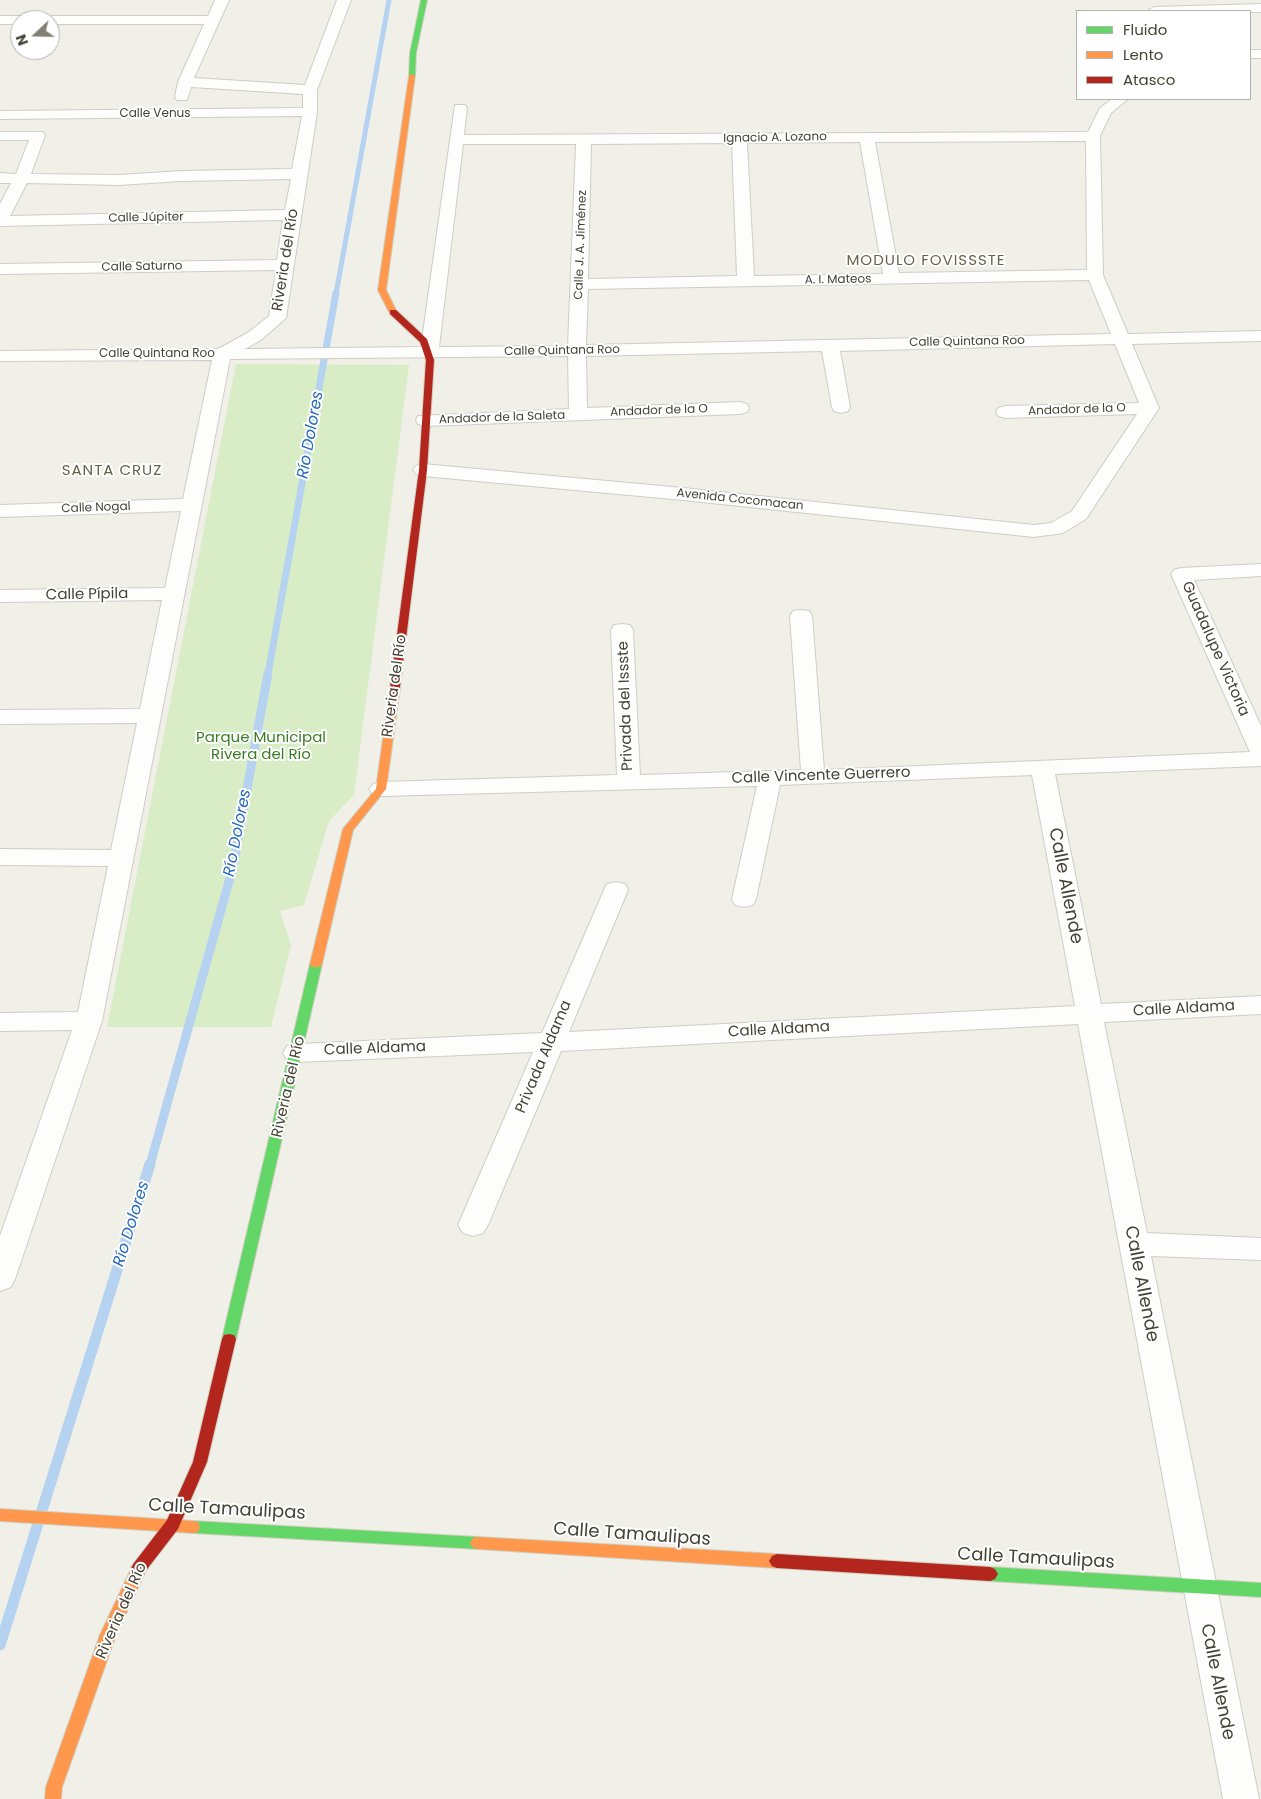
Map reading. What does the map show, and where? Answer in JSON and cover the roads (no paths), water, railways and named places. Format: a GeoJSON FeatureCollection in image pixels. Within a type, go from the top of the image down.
{"type":"FeatureCollection","features":[{"type":"Feature","properties":{"kind":"street"},"geometry":{"type":"LineString","coordinates":[[179,113],[185,82],[222,0]]}},
{"type":"Feature","properties":{"kind":"street","name":"Riveria del Río"},"geometry":{"type":"LineString","coordinates":[[222,354],[255,336],[277,318],[310,112],[310,90],[344,0]]}},
{"type":"Feature","properties":{"kind":"street"},"geometry":{"type":"LineString","coordinates":[[424,0],[413,53],[410,99],[382,290],[391,310],[424,341],[429,352]]}},
{"type":"Feature","properties":{"kind":"street"},"geometry":{"type":"LineString","coordinates":[[1255,0],[1261,7]]}},
{"type":"Feature","properties":{"kind":"street"},"geometry":{"type":"LineString","coordinates":[[1181,10],[1261,7]]}},
{"type":"Feature","properties":{"kind":"street"},"geometry":{"type":"LineString","coordinates":[[0,20],[106,13],[213,20]]}},
{"type":"Feature","properties":{"kind":"street"},"geometry":{"type":"LineString","coordinates":[[185,82],[310,90]]}},
{"type":"Feature","properties":{"kind":"street"},"geometry":{"type":"LineString","coordinates":[[1120,100],[1105,111],[1093,136],[1094,275],[1123,340],[1150,408]]}},
{"type":"Feature","properties":{"kind":"street","name":"Riveria del Río"},"geometry":{"type":"LineString","coordinates":[[52,1799],[54,1788],[108,1635],[140,1565],[173,1524],[200,1462],[348,829],[381,789],[410,582],[423,470],[429,352],[460,108]]}},
{"type":"Feature","properties":{"kind":"street","name":"Calle Venus"},"geometry":{"type":"LineString","coordinates":[[0,115],[310,112]]}},
{"type":"Feature","properties":{"kind":"street"},"geometry":{"type":"LineString","coordinates":[[0,136],[38,135],[22,177],[0,221]]}},
{"type":"Feature","properties":{"kind":"street","name":"Ignacio A. Lozano"},"geometry":{"type":"LineString","coordinates":[[457,140],[1093,136]]}},
{"type":"Feature","properties":{"kind":"street"},"geometry":{"type":"LineString","coordinates":[[867,137],[892,279]]}},
{"type":"Feature","properties":{"kind":"street"},"geometry":{"type":"LineString","coordinates":[[739,138],[746,281]]}},
{"type":"Feature","properties":{"kind":"street","name":"Calle J. A. Jiménez"},"geometry":{"type":"LineString","coordinates":[[578,415],[577,351],[581,284],[584,140]]}},
{"type":"Feature","properties":{"kind":"street"},"geometry":{"type":"LineString","coordinates":[[0,178],[119,180],[182,176],[300,174]]}},
{"type":"Feature","properties":{"kind":"street","name":"Calle Júpiter"},"geometry":{"type":"LineString","coordinates":[[0,221],[292,215]]}},
{"type":"Feature","properties":{"kind":"street","name":"Calle Saturno"},"geometry":{"type":"LineString","coordinates":[[0,269],[285,265]]}},
{"type":"Feature","properties":{"kind":"street","name":"A. I. Mateos"},"geometry":{"type":"LineString","coordinates":[[581,284],[1094,275]]}},
{"type":"Feature","properties":{"kind":"street","name":"Calle Quintana Roo"},"geometry":{"type":"LineString","coordinates":[[0,356],[577,351],[1261,336]]}},
{"type":"Feature","properties":{"kind":"street"},"geometry":{"type":"LineString","coordinates":[[830,344],[841,406]]}},
{"type":"Feature","properties":{"kind":"street"},"geometry":{"type":"LineString","coordinates":[[0,1279],[89,1021],[222,354]]}},
{"type":"Feature","properties":{"kind":"street","name":"Andador de la O"},"geometry":{"type":"LineString","coordinates":[[578,415],[740,408]]}},
{"type":"Feature","properties":{"kind":"street","name":"Andador de la O"},"geometry":{"type":"LineString","coordinates":[[1004,412],[1150,408]]}},
{"type":"Feature","properties":{"kind":"street","name":"Avenida Cocomacan"},"geometry":{"type":"LineString","coordinates":[[423,470],[673,493],[1034,531],[1056,529],[1080,515],[1150,408]]}},
{"type":"Feature","properties":{"kind":"street","name":"Andador de la Saleta"},"geometry":{"type":"LineString","coordinates":[[426,420],[578,415]]}},
{"type":"Feature","properties":{"kind":"street","name":"Calle Nogal"},"geometry":{"type":"LineString","coordinates":[[0,511],[191,505]]}},
{"type":"Feature","properties":{"kind":"street","name":"Guadalupe Victoria"},"geometry":{"type":"LineString","coordinates":[[1261,570],[1181,574],[1261,750]]}},
{"type":"Feature","properties":{"kind":"street","name":"Calle Pípila"},"geometry":{"type":"LineString","coordinates":[[0,596],[175,594]]}},
{"type":"Feature","properties":{"kind":"street"},"geometry":{"type":"LineString","coordinates":[[802,616],[813,777]]}},
{"type":"Feature","properties":{"kind":"street","name":"Privada del Issste"},"geometry":{"type":"LineString","coordinates":[[622,630],[629,783]]}},
{"type":"Feature","properties":{"kind":"street"},"geometry":{"type":"LineString","coordinates":[[0,717],[150,716]]}},
{"type":"Feature","properties":{"kind":"street","name":"Calle Vincente Guerrero"},"geometry":{"type":"LineString","coordinates":[[381,789],[813,777],[1261,759]]}},
{"type":"Feature","properties":{"kind":"street","name":"Calle Allende"},"geometry":{"type":"LineString","coordinates":[[1042,768],[1198,1586],[1241,1799]]}},
{"type":"Feature","properties":{"kind":"street"},"geometry":{"type":"LineString","coordinates":[[744,899],[770,778]]}},
{"type":"Feature","properties":{"kind":"street"},"geometry":{"type":"LineString","coordinates":[[0,856],[121,858]]}},
{"type":"Feature","properties":{"kind":"street","name":"Privada Aldama"},"geometry":{"type":"LineString","coordinates":[[473,1225],[616,890]]}},
{"type":"Feature","properties":{"kind":"street","name":"Calle Aldama"},"geometry":{"type":"LineString","coordinates":[[297,1052],[551,1042],[1261,1005]]}},
{"type":"Feature","properties":{"kind":"street"},"geometry":{"type":"LineString","coordinates":[[0,1022],[89,1021]]}},
{"type":"Feature","properties":{"kind":"street"},"geometry":{"type":"LineString","coordinates":[[1133,1244],[1261,1248]]}},
{"type":"Feature","properties":{"kind":"street","name":"Calle Tamaulipas"},"geometry":{"type":"LineString","coordinates":[[0,1515],[1261,1590]]}},
{"type":"Feature","properties":{"kind":"waterway","name":"Río Dolores"},"geometry":{"type":"LineString","coordinates":[[336,294],[389,0]]}},
{"type":"Feature","properties":{"kind":"waterway","name":"Río Dolores"},"geometry":{"type":"LineString","coordinates":[[268,674],[336,293]]}},
{"type":"Feature","properties":{"kind":"waterway","name":"Río Dolores"},"geometry":{"type":"LineString","coordinates":[[150,1165],[233,867],[268,673]]}},
{"type":"Feature","properties":{"kind":"waterway","name":"Río Dolores"},"geometry":{"type":"LineString","coordinates":[[0,1645],[150,1164]]}},
{"type":"Feature","properties":{"kind":"district","name":"MODULO FOVISSSTE"},"geometry":{"type":"Point","coordinates":[926,261]}},
{"type":"Feature","properties":{"kind":"district","name":"SANTA CRUZ"},"geometry":{"type":"Point","coordinates":[112,471]}},
{"type":"Feature","properties":{"kind":"park label","name":"Parque Municipal Rivera del Río"},"geometry":{"type":"Point","coordinates":[261,746]}}]}
